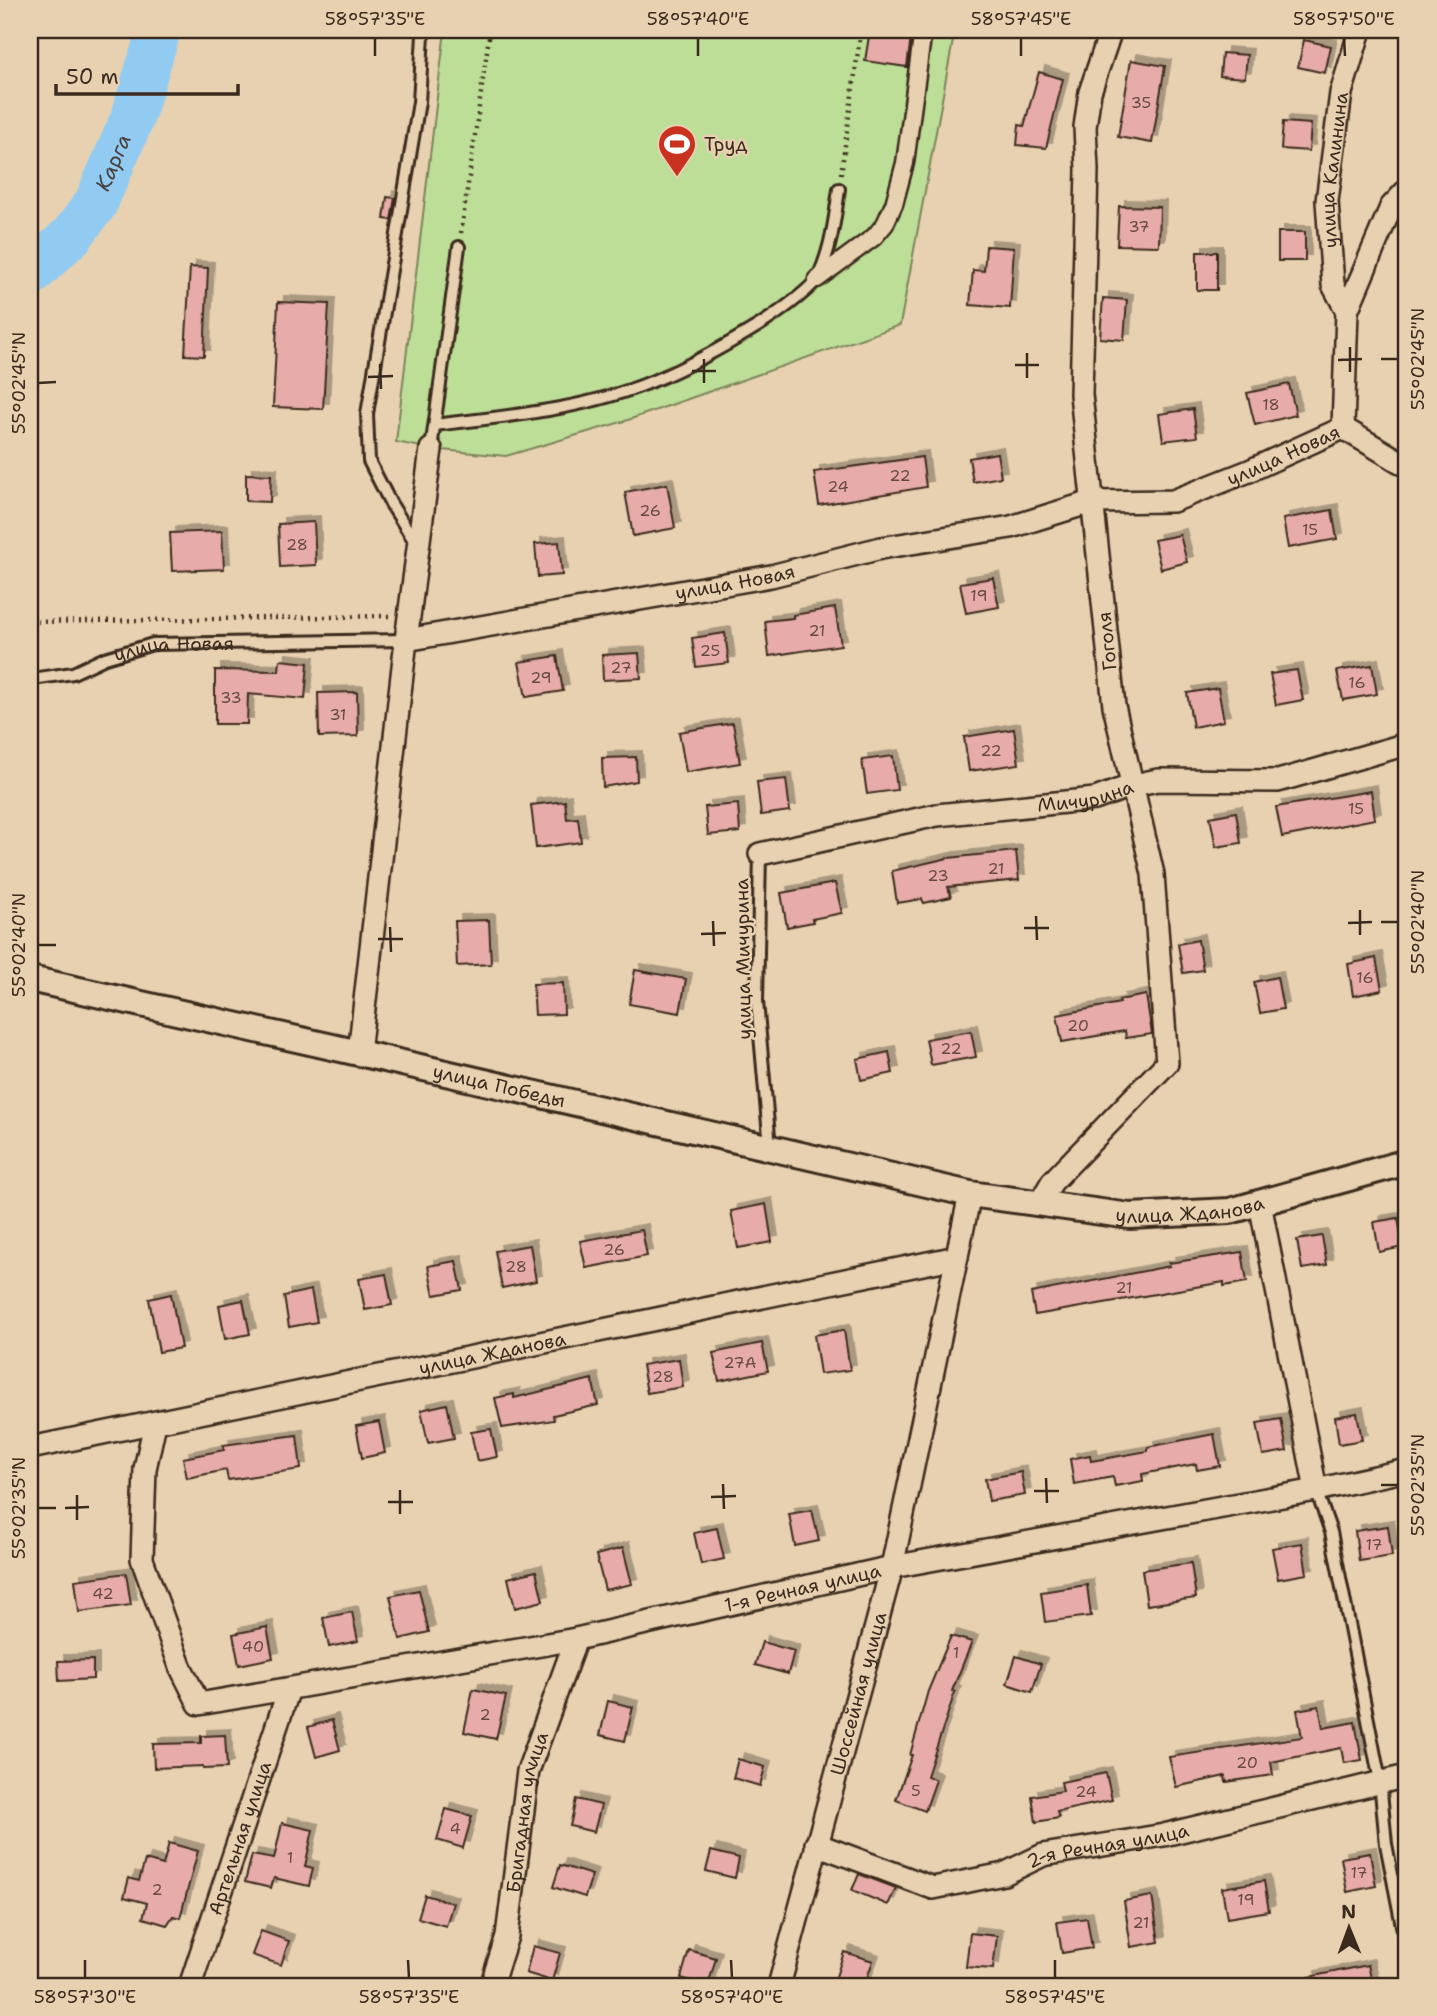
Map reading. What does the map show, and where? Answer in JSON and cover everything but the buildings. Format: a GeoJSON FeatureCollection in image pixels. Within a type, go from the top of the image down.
{"type":"FeatureCollection","features":[{"type":"Feature","properties":{"kind":"street"},"geometry":{"type":"LineString","coordinates":[[817,279],[874,237],[885,224],[894,204],[905,163],[923,30]]}},
{"type":"Feature","properties":{"kind":"street","name":"Гоголя"},"geometry":{"type":"LineString","coordinates":[[1039,1204],[1052,1182],[1167,1063],[1153,874],[1114,706],[1081,394],[1087,170],[1085,127],[1090,92],[1111,30]]}},
{"type":"Feature","properties":{"kind":"street","name":"улица Калинина"},"geometry":{"type":"LineString","coordinates":[[1347,311],[1333,285],[1328,201],[1341,93],[1360,30]]}},
{"type":"Feature","properties":{"kind":"street","name":"улица Калинина"},"geometry":{"type":"LineString","coordinates":[[1343,428],[1347,311],[1391,208],[1407,190]]}},
{"type":"Feature","properties":{"kind":"street","name":"улица Новая"},"geometry":{"type":"LineString","coordinates":[[406,640],[771,576],[881,548],[1011,527],[1091,502],[1173,502],[1343,428],[1407,466]]}},
{"type":"Feature","properties":{"kind":"street"},"geometry":{"type":"LineString","coordinates":[[359,1053],[406,640],[431,449]]}},
{"type":"Feature","properties":{"kind":"street","name":"Мичурина"},"geometry":{"type":"LineString","coordinates":[[760,854],[937,815],[1096,800],[1133,785],[1158,780],[1278,780],[1407,744]]}},
{"type":"Feature","properties":{"kind":"street","name":"улица Победы"},"geometry":{"type":"LineString","coordinates":[[30,979],[970,1194]]}},
{"type":"Feature","properties":{"kind":"street","name":"улица Жданова"},"geometry":{"type":"LineString","coordinates":[[970,1194],[1130,1216],[1230,1210],[1407,1163]]}},
{"type":"Feature","properties":{"kind":"street","name":"Шоссейная улица"},"geometry":{"type":"LineString","coordinates":[[779,1986],[892,1567],[970,1194]]}},
{"type":"Feature","properties":{"kind":"street"},"geometry":{"type":"LineString","coordinates":[[1259,1203],[1316,1490]]}},
{"type":"Feature","properties":{"kind":"street","name":"улица Жданова"},"geometry":{"type":"LineString","coordinates":[[30,1448],[957,1257]]}},
{"type":"Feature","properties":{"kind":"street","name":"1-я Речная улица"},"geometry":{"type":"LineString","coordinates":[[155,1423],[145,1469],[142,1559],[180,1666],[199,1704],[576,1639],[892,1567],[1316,1490],[1407,1469]]}},
{"type":"Feature","properties":{"kind":"street","name":"Бригадная улица"},"geometry":{"type":"LineString","coordinates":[[491,1986],[507,1936],[528,1771],[576,1639]]}},
{"type":"Feature","properties":{"kind":"street","name":"Артельная улица"},"geometry":{"type":"LineString","coordinates":[[190,1986],[289,1689]]}},
{"type":"Feature","properties":{"kind":"street","name":"2-я Речная улица"},"geometry":{"type":"LineString","coordinates":[[816,1844],[933,1888],[1004,1874],[1043,1855],[1164,1835],[1407,1776]]}},
{"type":"Feature","properties":{"kind":"lane"},"geometry":{"type":"LineString","coordinates":[[419,547],[391,504],[369,461],[367,414],[419,102],[424,35]]}},
{"type":"Feature","properties":{"kind":"lane"},"geometry":{"type":"LineString","coordinates":[[435,425],[583,402],[653,382],[736,339],[776,314],[817,279],[833,229],[839,189]]}},
{"type":"Feature","properties":{"kind":"lane"},"geometry":{"type":"LineString","coordinates":[[431,449],[459,247]]}},
{"type":"Feature","properties":{"kind":"lane","name":"улица Новая"},"geometry":{"type":"LineString","coordinates":[[39,678],[73,673],[105,658],[153,644],[406,640]]}},
{"type":"Feature","properties":{"kind":"lane","name":"улица Мичурина"},"geometry":{"type":"LineString","coordinates":[[760,854],[757,1001],[770,1147]]}},
{"type":"Feature","properties":{"kind":"lane"},"geometry":{"type":"LineString","coordinates":[[1316,1490],[1331,1532],[1380,1781],[1386,1844],[1407,1951]]}},
{"type":"Feature","properties":{"kind":"path"},"geometry":{"type":"LineString","coordinates":[[459,247],[490,30]]}},
{"type":"Feature","properties":{"kind":"path"},"geometry":{"type":"LineString","coordinates":[[839,189],[861,30]]}},
{"type":"Feature","properties":{"kind":"path"},"geometry":{"type":"LineString","coordinates":[[30,622],[410,616]]}},
{"type":"Feature","properties":{"kind":"green space","name":"Труд"},"geometry":{"type":"Polygon","coordinates":[[[445,30],[955,30],[900,325],[625,421],[506,456],[431,449],[396,442],[445,30]]]}},
{"type":"Feature","properties":{"kind":"waterway","name":"Карга"},"geometry":{"type":"LineString","coordinates":[[30,275],[72,235],[96,203],[132,119],[159,30]]}},
{"type":"Feature","properties":{"kind":"place","name":"Труд"},"geometry":{"type":"Point","coordinates":[677,178]}}]}
